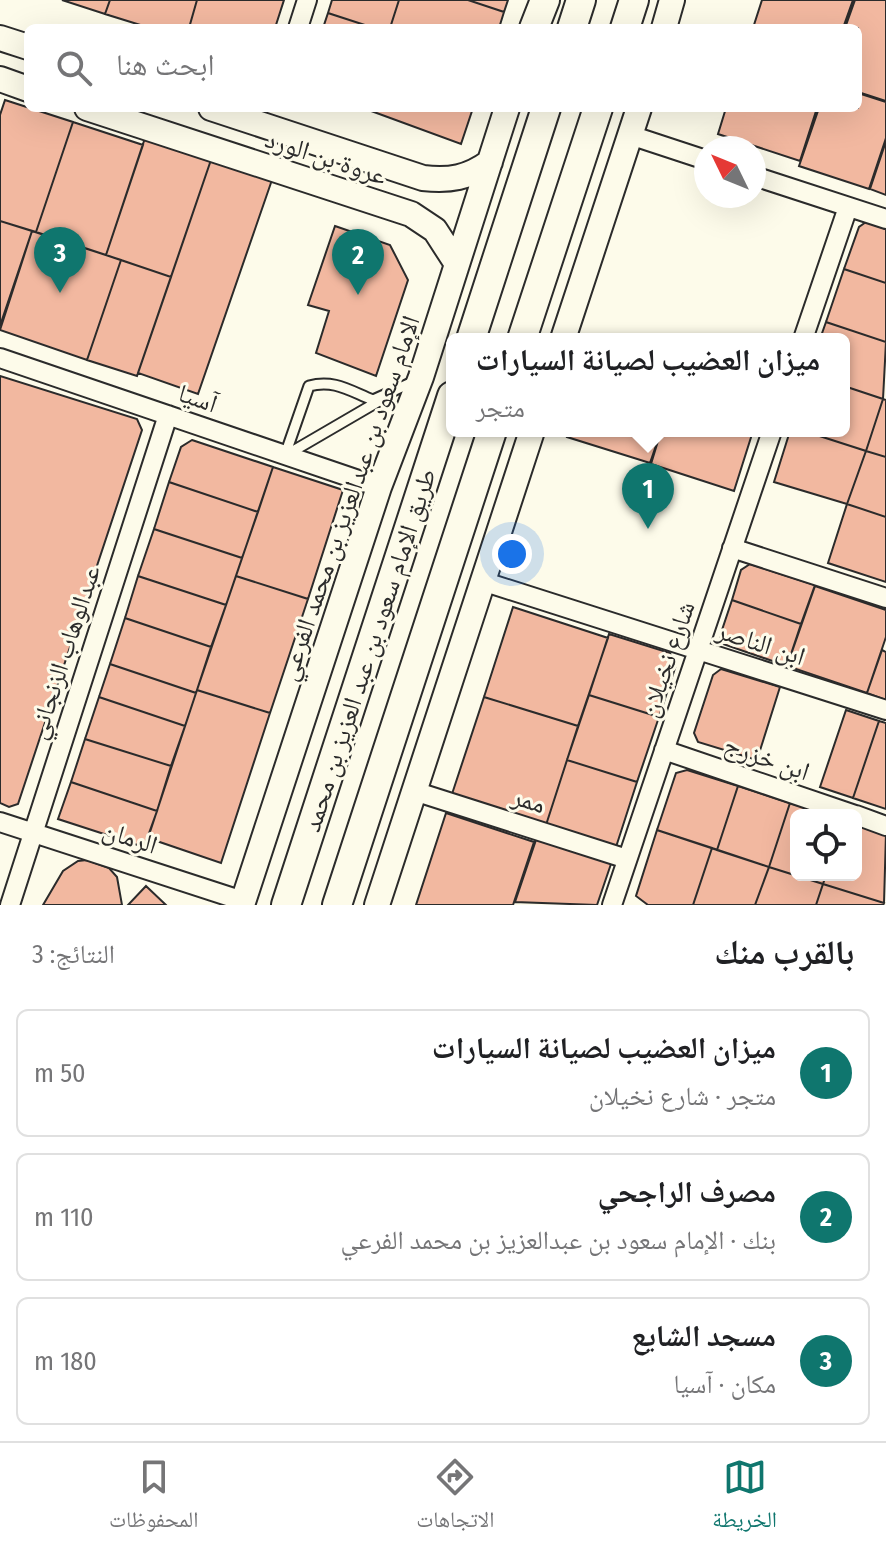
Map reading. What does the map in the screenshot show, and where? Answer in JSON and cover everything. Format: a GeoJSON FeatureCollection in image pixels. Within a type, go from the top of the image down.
{"type":"FeatureCollection","features":[{"type":"Feature","properties":{"kind":"main road"},"geometry":{"type":"LineString","coordinates":[[534,24],[543,0]]}},
{"type":"Feature","properties":{"kind":"main road"},"geometry":{"type":"LineString","coordinates":[[573,24],[581,0]]}},
{"type":"Feature","properties":{"kind":"main road"},"geometry":{"type":"LineString","coordinates":[[626,24],[634,0]]}},
{"type":"Feature","properties":{"kind":"main road"},"geometry":{"type":"LineString","coordinates":[[473,333],[545,112]]}},
{"type":"Feature","properties":{"kind":"main road"},"geometry":{"type":"LineString","coordinates":[[524,333],[597,112]]}},
{"type":"Feature","properties":{"kind":"main road","name":"طريق الإمام سعود بن عبد العزيز بن محمد"},"geometry":{"type":"LineString","coordinates":[[286,905],[446,414]]}},
{"type":"Feature","properties":{"kind":"main road","name":"طريق الإمام سعود بن عبد العزيز بن محمد"},"geometry":{"type":"LineString","coordinates":[[337,905],[490,437]]}},
{"type":"Feature","properties":{"kind":"street"},"geometry":{"type":"LineString","coordinates":[[299,24],[307,0]]}},
{"type":"Feature","properties":{"kind":"street"},"geometry":{"type":"LineString","coordinates":[[665,24],[672,0]]}},
{"type":"Feature","properties":{"kind":"street"},"geometry":{"type":"LineString","coordinates":[[0,38],[24,46]]}},
{"type":"Feature","properties":{"kind":"street"},"geometry":{"type":"LineString","coordinates":[[0,79],[24,88]]}},
{"type":"Feature","properties":{"kind":"street","name":"عروة بن الورد"},"geometry":{"type":"LineString","coordinates":[[99,112],[411,214]]}},
{"type":"Feature","properties":{"kind":"street","name":"عروة بن الورد"},"geometry":{"type":"LineString","coordinates":[[237,112],[270,117],[423,178],[450,181],[475,173],[490,162]]}},
{"type":"Feature","properties":{"kind":"street","name":"الإمام سعود بن عبدالعزيز بن محمد الفرعي"},"geometry":{"type":"LineString","coordinates":[[242,904],[379,487],[421,377],[506,112]]}},
{"type":"Feature","properties":{"kind":"street"},"geometry":{"type":"LineString","coordinates":[[565,333],[638,112]]}},
{"type":"Feature","properties":{"kind":"street"},"geometry":{"type":"LineString","coordinates":[[630,135],[694,156]]}},
{"type":"Feature","properties":{"kind":"street"},"geometry":{"type":"LineString","coordinates":[[423,178],[428,189],[426,200],[411,214],[435,230],[457,264]]}},
{"type":"Feature","properties":{"kind":"street"},"geometry":{"type":"LineString","coordinates":[[766,180],[886,219]]}},
{"type":"Feature","properties":{"kind":"street"},"geometry":{"type":"LineString","coordinates":[[805,333],[848,207]]}},
{"type":"Feature","properties":{"kind":"street","name":"آسيا"},"geometry":{"type":"LineString","coordinates":[[0,358],[379,487]]}},
{"type":"Feature","properties":{"kind":"street","name":"عبدالوهاب الزنجاني"},"geometry":{"type":"LineString","coordinates":[[10,905],[168,415]]}},
{"type":"Feature","properties":{"kind":"street"},"geometry":{"type":"LineString","coordinates":[[377,905],[530,437]]}},
{"type":"Feature","properties":{"kind":"street","name":"شارع نخيلان"},"geometry":{"type":"LineString","coordinates":[[612,905],[770,437]]}},
{"type":"Feature","properties":{"kind":"street"},"geometry":{"type":"LineString","coordinates":[[732,548],[886,598]]}},
{"type":"Feature","properties":{"kind":"street","name":"ابن الناصر"},"geometry":{"type":"LineString","coordinates":[[482,581],[886,710]]}},
{"type":"Feature","properties":{"kind":"street","name":"ابن خزرج"},"geometry":{"type":"LineString","coordinates":[[664,750],[837,809]]}},
{"type":"Feature","properties":{"kind":"street","name":"ممر"},"geometry":{"type":"LineString","coordinates":[[414,791],[627,859]]}},
{"type":"Feature","properties":{"kind":"street","name":"ابن خزرج"},"geometry":{"type":"LineString","coordinates":[[862,817],[886,826]]}},
{"type":"Feature","properties":{"kind":"street","name":"الرمان"},"geometry":{"type":"LineString","coordinates":[[0,822],[242,904]]}},
{"type":"Feature","properties":{"kind":"lane"},"geometry":{"type":"LineString","coordinates":[[285,455],[421,377]]}},
{"type":"Feature","properties":{"kind":"lane"},"geometry":{"type":"LineString","coordinates":[[285,455],[309,386],[322,382],[342,386],[373,400],[381,399]]}},
{"type":"Feature","properties":{"kind":"building"},"geometry":{"type":"Polygon","coordinates":[[[62,0],[110,0],[105,14],[62,0]]]}},
{"type":"Feature","properties":{"kind":"building"},"geometry":{"type":"Polygon","coordinates":[[[110,0],[197,0],[190,24],[137,24],[105,14],[110,0]]]}},
{"type":"Feature","properties":{"kind":"building"},"geometry":{"type":"Polygon","coordinates":[[[197,0],[284,0],[276,24],[190,24],[197,0]]]}},
{"type":"Feature","properties":{"kind":"building"},"geometry":{"type":"Polygon","coordinates":[[[332,0],[399,0],[391,24],[362,24],[328,13],[332,0]]]}},
{"type":"Feature","properties":{"kind":"building"},"geometry":{"type":"Polygon","coordinates":[[[399,0],[468,0],[504,12],[500,24],[391,24],[399,0]]]}},
{"type":"Feature","properties":{"kind":"building"},"geometry":{"type":"Polygon","coordinates":[[[468,0],[508,0],[504,12],[468,0]]]}},
{"type":"Feature","properties":{"kind":"building"},"geometry":{"type":"Polygon","coordinates":[[[762,0],[853,0],[844,24],[754,24],[762,0]]]}},
{"type":"Feature","properties":{"kind":"building"},"geometry":{"type":"Polygon","coordinates":[[[855,0],[886,0],[886,101],[862,93],[862,24],[846,24],[855,0]]]}},
{"type":"Feature","properties":{"kind":"building"},"geometry":{"type":"Polygon","coordinates":[[[328,13],[362,24],[324,24],[328,13]]]}},
{"type":"Feature","properties":{"kind":"building"},"geometry":{"type":"Polygon","coordinates":[[[862,94],[886,102],[886,138],[869,189],[799,166],[818,112],[862,112],[862,94]]]}},
{"type":"Feature","properties":{"kind":"building"},"geometry":{"type":"Polygon","coordinates":[[[5,100],[24,106],[24,112],[42,112],[73,122],[36,232],[0,221],[0,115],[5,100]]]}},
{"type":"Feature","properties":{"kind":"building"},"geometry":{"type":"Polygon","coordinates":[[[374,112],[472,112],[461,144],[374,112]]]}},
{"type":"Feature","properties":{"kind":"building"},"geometry":{"type":"Polygon","coordinates":[[[725,112],[816,112],[800,161],[766,150],[766,136],[718,134],[725,112]]]}},
{"type":"Feature","properties":{"kind":"building"},"geometry":{"type":"Polygon","coordinates":[[[73,122],[143,145],[106,255],[36,232],[73,122]]]}},
{"type":"Feature","properties":{"kind":"building"},"geometry":{"type":"Polygon","coordinates":[[[146,135],[212,157],[171,277],[106,255],[146,135]]]}},
{"type":"Feature","properties":{"kind":"building"},"geometry":{"type":"Polygon","coordinates":[[[886,141],[886,195],[870,189],[886,141]]]}},
{"type":"Feature","properties":{"kind":"building"},"geometry":{"type":"Polygon","coordinates":[[[212,157],[273,177],[198,394],[138,373],[212,157]]]}},
{"type":"Feature","properties":{"kind":"building"},"geometry":{"type":"Polygon","coordinates":[[[0,221],[32,231],[0,326],[0,221]]]}},
{"type":"Feature","properties":{"kind":"building"},"geometry":{"type":"Polygon","coordinates":[[[866,222],[886,229],[886,283],[844,269],[859,227],[866,222]]]}},
{"type":"Feature","properties":{"kind":"building"},"geometry":{"type":"Polygon","coordinates":[[[335,226],[390,245],[408,280],[376,376],[316,353],[329,311],[308,305],[335,226]]]}},
{"type":"Feature","properties":{"kind":"building"},"geometry":{"type":"Polygon","coordinates":[[[32,231],[121,260],[87,360],[0,330],[32,231]]]}},
{"type":"Feature","properties":{"kind":"building"},"geometry":{"type":"Polygon","coordinates":[[[121,260],[171,277],[137,376],[87,360],[121,260]]]}},
{"type":"Feature","properties":{"kind":"building"},"geometry":{"type":"Polygon","coordinates":[[[844,269],[886,283],[886,342],[826,322],[844,269]]]}},
{"type":"Feature","properties":{"kind":"building"},"geometry":{"type":"Polygon","coordinates":[[[826,322],[886,342],[883,399],[850,388],[850,333],[822,333],[826,322]]]}},
{"type":"Feature","properties":{"kind":"building"},"geometry":{"type":"Polygon","coordinates":[[[0,376],[137,419],[142,430],[18,804],[9,807],[0,803],[0,376]]]}},
{"type":"Feature","properties":{"kind":"building"},"geometry":{"type":"Polygon","coordinates":[[[850,388],[883,399],[866,451],[823,437],[850,437],[850,388]]]}},
{"type":"Feature","properties":{"kind":"building"},"geometry":{"type":"Polygon","coordinates":[[[883,399],[886,400],[886,457],[866,451],[883,399]]]}},
{"type":"Feature","properties":{"kind":"building"},"geometry":{"type":"Polygon","coordinates":[[[567,437],[659,437],[650,463],[567,437]]]}},
{"type":"Feature","properties":{"kind":"building"},"geometry":{"type":"Polygon","coordinates":[[[659,437],[751,437],[734,491],[651,464],[659,437]]]}},
{"type":"Feature","properties":{"kind":"building"},"geometry":{"type":"Polygon","coordinates":[[[788,437],[823,437],[866,451],[847,504],[774,482],[788,437]]]}},
{"type":"Feature","properties":{"kind":"building"},"geometry":{"type":"Polygon","coordinates":[[[192,440],[273,467],[258,512],[169,482],[181,447],[192,440]]]}},
{"type":"Feature","properties":{"kind":"building"},"geometry":{"type":"Polygon","coordinates":[[[866,451],[886,457],[886,517],[847,504],[866,451]]]}},
{"type":"Feature","properties":{"kind":"building"},"geometry":{"type":"Polygon","coordinates":[[[273,467],[343,490],[308,599],[236,576],[273,467]]]}},
{"type":"Feature","properties":{"kind":"building"},"geometry":{"type":"Polygon","coordinates":[[[169,482],[258,512],[242,558],[154,529],[169,482]]]}},
{"type":"Feature","properties":{"kind":"building"},"geometry":{"type":"Polygon","coordinates":[[[847,504],[886,517],[886,582],[828,563],[847,504]]]}},
{"type":"Feature","properties":{"kind":"building"},"geometry":{"type":"Polygon","coordinates":[[[154,529],[242,558],[226,605],[138,576],[154,529]]]}},
{"type":"Feature","properties":{"kind":"building"},"geometry":{"type":"Polygon","coordinates":[[[750,564],[815,585],[801,624],[732,600],[741,570],[750,564]]]}},
{"type":"Feature","properties":{"kind":"building"},"geometry":{"type":"Polygon","coordinates":[[[138,576],[226,605],[211,647],[125,618],[138,576]]]}},
{"type":"Feature","properties":{"kind":"building"},"geometry":{"type":"Polygon","coordinates":[[[236,576],[308,599],[270,713],[197,690],[236,576]]]}},
{"type":"Feature","properties":{"kind":"building"},"geometry":{"type":"Polygon","coordinates":[[[815,586],[886,610],[886,637],[867,693],[787,666],[815,586]]]}},
{"type":"Feature","properties":{"kind":"building"},"geometry":{"type":"Polygon","coordinates":[[[732,600],[801,624],[787,666],[723,644],[720,636],[732,600]]]}},
{"type":"Feature","properties":{"kind":"building"},"geometry":{"type":"Polygon","coordinates":[[[513,607],[608,638],[578,726],[484,697],[513,607]]]}},
{"type":"Feature","properties":{"kind":"building"},"geometry":{"type":"Polygon","coordinates":[[[125,618],[211,647],[196,693],[110,664],[125,618]]]}},
{"type":"Feature","properties":{"kind":"building"},"geometry":{"type":"Polygon","coordinates":[[[609,634],[670,653],[676,665],[659,717],[589,695],[609,634]]]}},
{"type":"Feature","properties":{"kind":"building"},"geometry":{"type":"Polygon","coordinates":[[[882,650],[886,652],[886,700],[867,693],[882,650]]]}},
{"type":"Feature","properties":{"kind":"building"},"geometry":{"type":"Polygon","coordinates":[[[110,664],[196,693],[185,726],[99,697],[110,664]]]}},
{"type":"Feature","properties":{"kind":"building"},"geometry":{"type":"Polygon","coordinates":[[[721,669],[780,687],[757,760],[698,742],[694,733],[713,675],[721,669]]]}},
{"type":"Feature","properties":{"kind":"building"},"geometry":{"type":"Polygon","coordinates":[[[197,690],[270,713],[221,863],[148,838],[197,690]]]}},
{"type":"Feature","properties":{"kind":"building"},"geometry":{"type":"Polygon","coordinates":[[[589,695],[659,717],[637,782],[567,760],[589,695]]]}},
{"type":"Feature","properties":{"kind":"building"},"geometry":{"type":"Polygon","coordinates":[[[99,697],[185,726],[171,766],[85,739],[99,697]]]}},
{"type":"Feature","properties":{"kind":"building"},"geometry":{"type":"Polygon","coordinates":[[[484,697],[578,726],[546,825],[452,794],[484,697]]]}},
{"type":"Feature","properties":{"kind":"building"},"geometry":{"type":"Polygon","coordinates":[[[846,710],[879,721],[853,798],[820,787],[846,710]]]}},
{"type":"Feature","properties":{"kind":"building"},"geometry":{"type":"Polygon","coordinates":[[[879,721],[886,723],[886,809],[853,798],[879,721]]]}},
{"type":"Feature","properties":{"kind":"building"},"geometry":{"type":"Polygon","coordinates":[[[85,739],[171,766],[157,811],[71,782],[85,739]]]}},
{"type":"Feature","properties":{"kind":"building"},"geometry":{"type":"Polygon","coordinates":[[[567,760],[637,782],[616,847],[546,825],[567,760]]]}},
{"type":"Feature","properties":{"kind":"building"},"geometry":{"type":"Polygon","coordinates":[[[687,770],[738,786],[717,850],[657,830],[676,773],[687,770]]]}},
{"type":"Feature","properties":{"kind":"building"},"geometry":{"type":"Polygon","coordinates":[[[71,782],[157,811],[144,847],[58,819],[71,782]]]}},
{"type":"Feature","properties":{"kind":"building"},"geometry":{"type":"Polygon","coordinates":[[[738,786],[790,803],[769,867],[717,850],[738,786]]]}},
{"type":"Feature","properties":{"kind":"building"},"geometry":{"type":"Polygon","coordinates":[[[790,803],[810,809],[790,809],[790,874],[769,867],[790,803]]]}},
{"type":"Feature","properties":{"kind":"building"},"geometry":{"type":"Polygon","coordinates":[[[446,813],[534,842],[513,905],[416,905],[446,813]]]}},
{"type":"Feature","properties":{"kind":"building"},"geometry":{"type":"Polygon","coordinates":[[[862,826],[886,833],[884,903],[823,884],[824,881],[862,881],[862,826]]]}},
{"type":"Feature","properties":{"kind":"building"},"geometry":{"type":"Polygon","coordinates":[[[657,830],[712,848],[693,905],[648,905],[636,896],[657,830]]]}},
{"type":"Feature","properties":{"kind":"building"},"geometry":{"type":"Polygon","coordinates":[[[537,837],[612,861],[597,905],[515,902],[537,837]]]}},
{"type":"Feature","properties":{"kind":"building"},"geometry":{"type":"Polygon","coordinates":[[[712,848],[769,867],[755,905],[693,905],[712,848]]]}},
{"type":"Feature","properties":{"kind":"building"},"geometry":{"type":"Polygon","coordinates":[[[87,860],[109,868],[117,877],[122,905],[43,905],[63,871],[78,861],[87,860]]]}},
{"type":"Feature","properties":{"kind":"building"},"geometry":{"type":"Polygon","coordinates":[[[769,867],[790,874],[790,881],[823,884],[816,905],[755,905],[769,867]]]}},
{"type":"Feature","properties":{"kind":"building"},"geometry":{"type":"Polygon","coordinates":[[[823,884],[884,903],[816,905],[823,884]]]}},
{"type":"Feature","properties":{"kind":"building"},"geometry":{"type":"Polygon","coordinates":[[[146,886],[166,905],[128,905],[146,886]]]}},
{"type":"Feature","properties":{"kind":"place","name":"مسجد الشايع"},"geometry":{"type":"Point","coordinates":[60,293]}},
{"type":"Feature","properties":{"kind":"place","name":"مصرف الراجحي"},"geometry":{"type":"Point","coordinates":[358,295]}},
{"type":"Feature","properties":{"kind":"place","name":"ميزان العضيب لصيانة السيارات"},"geometry":{"type":"Point","coordinates":[648,529]}}]}
